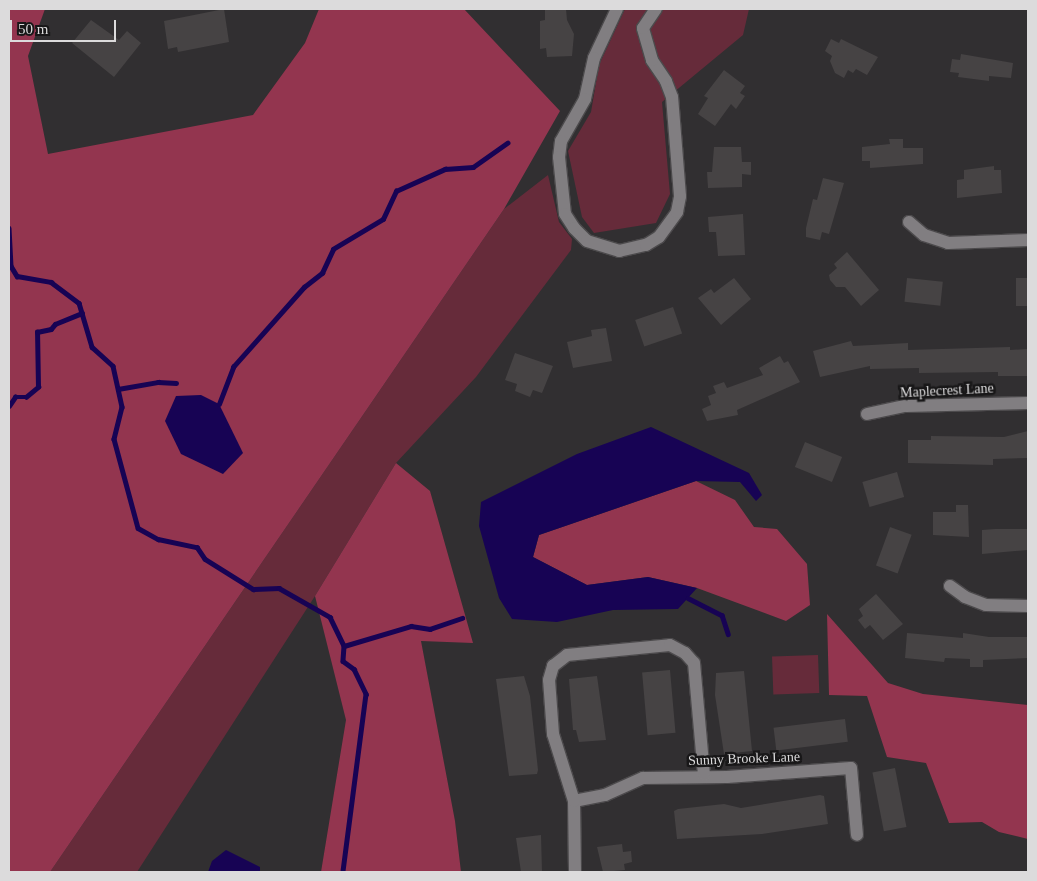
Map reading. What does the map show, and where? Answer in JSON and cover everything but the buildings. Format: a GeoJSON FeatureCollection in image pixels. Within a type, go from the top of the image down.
{"type":"FeatureCollection","features":[{"type":"Feature","properties":{"kind":"street"},"geometry":{"type":"LineString","coordinates":[[616,9],[594,58],[586,99],[561,141],[558,157],[565,214],[574,228],[587,241],[619,251],[640,248],[659,237],[676,212],[680,196],[672,97],[666,81],[645,43],[646,20],[656,9]]}},
{"type":"Feature","properties":{"kind":"street"},"geometry":{"type":"LineString","coordinates":[[909,222],[924,235],[948,243],[1028,240]]}},
{"type":"Feature","properties":{"kind":"street","name":"Maplecrest Lane"},"geometry":{"type":"LineString","coordinates":[[867,414],[906,406],[1028,403]]}},
{"type":"Feature","properties":{"kind":"street"},"geometry":{"type":"LineString","coordinates":[[950,586],[965,596],[986,605],[1028,606]]}},
{"type":"Feature","properties":{"kind":"street"},"geometry":{"type":"LineString","coordinates":[[575,872],[574,801],[553,734],[549,680],[553,666],[567,655],[670,645],[685,653],[694,663],[704,775]]}},
{"type":"Feature","properties":{"kind":"street","name":"Sunny Brooke Lane"},"geometry":{"type":"LineString","coordinates":[[574,801],[605,795],[643,778],[704,775],[727,777],[851,768],[858,836]]}},
{"type":"Feature","properties":{"kind":"shaded area"},"geometry":{"type":"Polygon","coordinates":[[[9,9],[45,9],[28,56],[48,154],[253,115],[305,43],[319,9],[464,9],[560,111],[504,209],[50,872],[9,872],[9,9]]]}},
{"type":"Feature","properties":{"kind":"shaded area"},"geometry":{"type":"Polygon","coordinates":[[[625,9],[749,9],[743,35],[662,102],[670,194],[656,223],[594,233],[582,217],[568,151],[591,112],[599,65],[625,9]]]}},
{"type":"Feature","properties":{"kind":"shaded area"},"geometry":{"type":"Polygon","coordinates":[[[548,175],[559,222],[572,239],[571,250],[476,377],[396,463],[315,596],[137,872],[50,872],[504,209],[548,175]]]}},
{"type":"Feature","properties":{"kind":"shaded area"},"geometry":{"type":"Polygon","coordinates":[[[201,395],[219,404],[243,453],[223,474],[181,454],[165,421],[176,396],[201,395]]]}},
{"type":"Feature","properties":{"kind":"shaded area"},"geometry":{"type":"Polygon","coordinates":[[[651,427],[749,473],[762,495],[756,501],[740,482],[696,481],[539,535],[533,557],[587,585],[648,577],[697,588],[678,609],[613,610],[557,622],[512,619],[499,598],[479,526],[481,502],[577,454],[651,427]]]}},
{"type":"Feature","properties":{"kind":"shaded area"},"geometry":{"type":"Polygon","coordinates":[[[396,463],[430,491],[473,643],[421,641],[455,821],[461,872],[321,872],[346,720],[315,596],[396,463]]]}},
{"type":"Feature","properties":{"kind":"shaded area"},"geometry":{"type":"Polygon","coordinates":[[[696,481],[735,500],[754,527],[777,529],[807,564],[810,605],[786,621],[697,588],[648,577],[587,585],[533,557],[539,535],[696,481]]]}},
{"type":"Feature","properties":{"kind":"shaded area"},"geometry":{"type":"Polygon","coordinates":[[[827,614],[888,683],[923,694],[1028,705],[1028,839],[999,832],[982,822],[949,823],[926,763],[887,757],[867,696],[829,695],[827,614]]]}},
{"type":"Feature","properties":{"kind":"shaded area"},"geometry":{"type":"Polygon","coordinates":[[[818,655],[819,693],[773,695],[772,657],[818,655]]]}},
{"type":"Feature","properties":{"kind":"shaded area"},"geometry":{"type":"Polygon","coordinates":[[[226,850],[260,867],[260,872],[208,872],[212,861],[226,850]]]}},
{"type":"Feature","properties":{"kind":"waterway"},"geometry":{"type":"LineString","coordinates":[[219,404],[233,367],[304,287],[322,273],[333,249],[383,219],[396,191],[445,169],[473,167],[507,143]]}},
{"type":"Feature","properties":{"kind":"waterway"},"geometry":{"type":"LineString","coordinates":[[9,228],[11,266],[17,276],[51,282],[79,303],[92,347],[113,366],[122,407],[114,439],[138,528],[158,539],[197,547],[205,559],[253,589],[279,588],[330,617],[344,646],[343,661],[354,669],[366,694],[343,872]]}},
{"type":"Feature","properties":{"kind":"waterway"},"geometry":{"type":"LineString","coordinates":[[9,406],[15,397],[26,397],[38,387],[37,332],[51,329],[55,324],[82,313]]}},
{"type":"Feature","properties":{"kind":"waterway"},"geometry":{"type":"LineString","coordinates":[[118,389],[158,382],[176,383]]}},
{"type":"Feature","properties":{"kind":"waterway"},"geometry":{"type":"LineString","coordinates":[[688,598],[722,615],[728,634]]}},
{"type":"Feature","properties":{"kind":"waterway"},"geometry":{"type":"LineString","coordinates":[[344,646],[411,626],[430,629],[462,618]]}}]}
